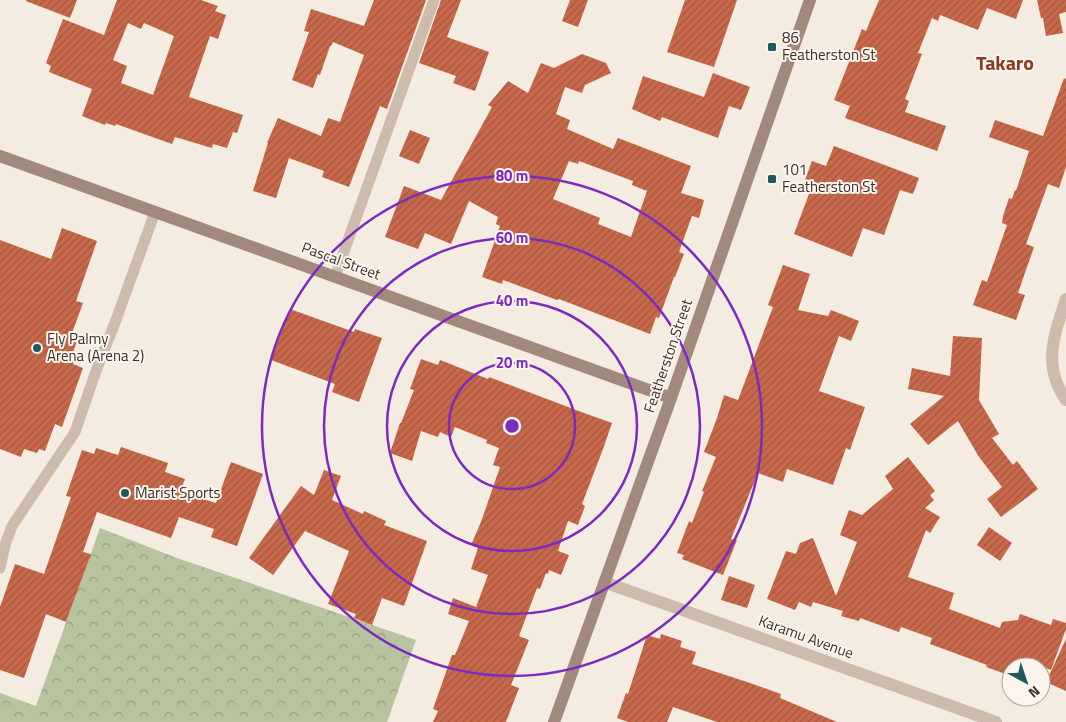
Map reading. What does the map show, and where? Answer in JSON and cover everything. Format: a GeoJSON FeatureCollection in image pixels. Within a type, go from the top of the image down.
{"type":"FeatureCollection","features":[{"type":"Feature","properties":{"kind":"main road","name":"Featherston Street"},"geometry":{"type":"LineString","coordinates":[[554,722],[671,398],[810,0]]}},
{"type":"Feature","properties":{"kind":"main road","name":"Pascal Street"},"geometry":{"type":"LineString","coordinates":[[0,156],[671,398]]}},
{"type":"Feature","properties":{"kind":"street"},"geometry":{"type":"LineString","coordinates":[[1066,299],[1058,322],[1052,350],[1053,373],[1066,400]]}},
{"type":"Feature","properties":{"kind":"street","name":"Karamu Avenue"},"geometry":{"type":"LineString","coordinates":[[604,582],[996,722]]}},
{"type":"Feature","properties":{"kind":"lane"},"geometry":{"type":"LineString","coordinates":[[335,276],[434,0]]}},
{"type":"Feature","properties":{"kind":"lane"},"geometry":{"type":"LineString","coordinates":[[0,568],[12,526],[75,432],[155,212]]}},
{"type":"Feature","properties":{"kind":"lane"},"geometry":{"type":"LineString","coordinates":[[0,522],[12,526]]}},
{"type":"Feature","properties":{"kind":"green space"},"geometry":{"type":"Polygon","coordinates":[[[100,528],[177,558],[416,640],[387,722],[0,722],[0,693],[36,706],[100,528]]]}},
{"type":"Feature","properties":{"kind":"building"},"geometry":{"type":"Polygon","coordinates":[[[26,0],[77,0],[70,18],[26,0]]]}},
{"type":"Feature","properties":{"kind":"building"},"geometry":{"type":"Polygon","coordinates":[[[117,0],[201,0],[218,6],[215,11],[226,15],[218,39],[210,36],[189,97],[243,115],[237,133],[233,132],[227,148],[213,144],[212,148],[175,137],[172,144],[116,124],[115,126],[106,123],[105,125],[82,116],[92,89],[49,72],[51,66],[46,63],[63,19],[104,35],[117,0]],[[128,23],[113,60],[127,66],[121,83],[153,95],[174,36],[144,23],[141,29],[128,23]]]}},
{"type":"Feature","properties":{"kind":"building"},"geometry":{"type":"Polygon","coordinates":[[[374,0],[426,0],[387,109],[380,106],[349,187],[322,177],[324,171],[289,158],[276,198],[253,191],[267,143],[278,118],[321,136],[328,118],[340,122],[364,55],[333,42],[313,88],[292,80],[309,32],[304,31],[311,9],[364,26],[374,0]]]}},
{"type":"Feature","properties":{"kind":"building"},"geometry":{"type":"Polygon","coordinates":[[[441,0],[461,0],[447,37],[489,52],[475,91],[453,83],[456,76],[419,63],[441,0]]]}},
{"type":"Feature","properties":{"kind":"building"},"geometry":{"type":"Polygon","coordinates":[[[570,0],[588,0],[578,27],[562,21],[570,0]]]}},
{"type":"Feature","properties":{"kind":"building"},"geometry":{"type":"Polygon","coordinates":[[[685,0],[737,0],[714,67],[667,52],[685,0]]]}},
{"type":"Feature","properties":{"kind":"building"},"geometry":{"type":"Polygon","coordinates":[[[879,0],[1023,0],[1016,19],[987,8],[978,30],[940,15],[938,21],[932,18],[918,53],[922,54],[905,99],[909,101],[905,112],[946,126],[937,151],[845,118],[850,106],[834,100],[862,29],[866,31],[879,0]]]}},
{"type":"Feature","properties":{"kind":"building"},"geometry":{"type":"Polygon","coordinates":[[[1037,0],[1066,0],[1066,12],[1059,14],[1063,33],[1046,36],[1037,0]]]}},
{"type":"Feature","properties":{"kind":"building"},"geometry":{"type":"Polygon","coordinates":[[[582,54],[606,63],[611,73],[585,85],[582,93],[565,87],[556,114],[570,120],[567,129],[613,149],[618,138],[691,166],[681,193],[704,200],[699,218],[692,216],[679,252],[684,254],[659,318],[656,317],[650,334],[503,280],[502,284],[482,277],[500,226],[496,224],[498,217],[469,201],[451,244],[425,233],[418,249],[385,237],[404,186],[441,200],[492,107],[488,105],[508,81],[528,93],[541,63],[554,68],[582,54]],[[569,161],[553,199],[600,218],[598,224],[631,237],[647,191],[632,185],[633,181],[579,161],[578,164],[569,161]]]}},
{"type":"Feature","properties":{"kind":"building"},"geometry":{"type":"Polygon","coordinates":[[[713,73],[750,87],[741,110],[729,106],[718,138],[662,117],[660,121],[632,109],[643,76],[704,97],[713,73]]]}},
{"type":"Feature","properties":{"kind":"building"},"geometry":{"type":"Polygon","coordinates":[[[1064,78],[1066,79],[1066,167],[1059,188],[1048,184],[1026,244],[1034,247],[1018,293],[1025,295],[1016,320],[973,305],[982,280],[987,282],[1007,225],[1002,223],[1003,216],[1009,198],[1012,199],[1016,191],[1029,151],[989,137],[995,120],[1043,136],[1064,78]]]}},
{"type":"Feature","properties":{"kind":"building"},"geometry":{"type":"Polygon","coordinates":[[[410,130],[430,138],[419,164],[399,156],[410,130]]]}},
{"type":"Feature","properties":{"kind":"building"},"geometry":{"type":"Polygon","coordinates":[[[834,146],[919,178],[913,194],[900,190],[884,235],[863,228],[852,257],[794,234],[809,194],[801,191],[812,161],[826,166],[834,146]]]}},
{"type":"Feature","properties":{"kind":"building","name":"Fly Palmy Arena (Arena 2)"},"geometry":{"type":"Polygon","coordinates":[[[62,228],[97,241],[76,301],[83,303],[72,333],[79,335],[70,361],[83,368],[62,427],[55,424],[45,451],[39,449],[37,453],[24,449],[21,457],[0,449],[0,240],[51,259],[62,228]]]}},
{"type":"Feature","properties":{"kind":"building"},"geometry":{"type":"Polygon","coordinates":[[[783,265],[810,274],[798,310],[828,316],[831,310],[859,321],[851,341],[839,336],[819,391],[865,407],[850,450],[846,448],[833,485],[787,469],[783,482],[758,473],[731,539],[737,540],[723,575],[682,559],[684,555],[677,553],[689,521],[692,523],[704,492],[702,491],[716,457],[704,452],[724,395],[738,400],[773,307],[768,305],[783,265]]]}},
{"type":"Feature","properties":{"kind":"building"},"geometry":{"type":"Polygon","coordinates":[[[290,309],[354,332],[355,329],[382,338],[359,402],[332,392],[335,384],[271,360],[290,309]]]}},
{"type":"Feature","properties":{"kind":"building"},"geometry":{"type":"Polygon","coordinates":[[[953,336],[982,338],[979,400],[999,434],[992,438],[1013,465],[1017,461],[1038,489],[1001,517],[987,499],[1002,487],[979,457],[958,421],[928,445],[910,424],[944,396],[908,389],[912,368],[950,376],[953,336]]]}},
{"type":"Feature","properties":{"kind":"building"},"geometry":{"type":"Polygon","coordinates":[[[421,359],[438,365],[440,360],[612,423],[582,504],[585,506],[578,525],[568,521],[558,551],[569,555],[561,575],[549,570],[548,574],[546,573],[540,589],[537,588],[519,636],[529,640],[511,685],[519,688],[506,722],[433,722],[438,711],[433,709],[452,655],[455,655],[469,621],[448,614],[453,598],[476,607],[488,575],[471,569],[478,548],[471,545],[500,467],[493,465],[499,448],[486,443],[487,440],[455,427],[451,437],[440,432],[438,437],[421,431],[412,461],[390,453],[414,390],[410,389],[421,359]]]}},
{"type":"Feature","properties":{"kind":"building"},"geometry":{"type":"Polygon","coordinates":[[[121,447],[168,463],[165,472],[185,479],[180,492],[216,503],[231,462],[263,474],[237,546],[211,537],[214,529],[179,517],[171,538],[97,512],[83,552],[91,554],[66,622],[46,614],[24,678],[0,670],[0,607],[15,564],[44,574],[71,497],[66,496],[82,450],[94,454],[96,448],[118,455],[121,447]]]}},
{"type":"Feature","properties":{"kind":"building"},"geometry":{"type":"Polygon","coordinates":[[[908,457],[935,491],[930,495],[934,500],[925,508],[940,517],[930,533],[926,530],[908,577],[954,593],[949,609],[1000,628],[1002,622],[1018,620],[1020,614],[1051,625],[1053,619],[1066,623],[1066,629],[1051,670],[1051,657],[1001,657],[1001,672],[986,667],[987,665],[930,644],[932,638],[901,627],[899,632],[860,618],[859,621],[841,616],[843,611],[813,602],[811,607],[799,602],[795,610],[767,599],[786,551],[796,554],[800,543],[813,538],[836,596],[857,542],[840,535],[849,510],[862,515],[893,489],[885,476],[908,457]]]}},
{"type":"Feature","properties":{"kind":"building"},"geometry":{"type":"Polygon","coordinates":[[[324,470],[341,476],[332,500],[363,514],[364,511],[386,521],[384,525],[427,541],[404,606],[382,598],[372,625],[354,618],[356,614],[328,604],[349,551],[305,531],[273,575],[249,558],[301,486],[314,495],[324,470]]]}},
{"type":"Feature","properties":{"kind":"building"},"geometry":{"type":"Polygon","coordinates":[[[989,527],[1012,543],[1000,561],[977,545],[989,527]]]}},
{"type":"Feature","properties":{"kind":"building"},"geometry":{"type":"Polygon","coordinates":[[[729,576],[755,585],[747,608],[721,600],[729,576]]]}},
{"type":"Feature","properties":{"kind":"building"},"geometry":{"type":"Polygon","coordinates":[[[661,634],[682,641],[680,647],[696,652],[692,664],[781,694],[780,698],[837,722],[717,722],[673,707],[667,722],[628,722],[617,718],[626,693],[628,694],[647,635],[660,639],[661,634]]]}},
{"type":"Feature","properties":{"kind":"building"},"geometry":{"type":"Polygon","coordinates":[[[1066,639],[1066,691],[1051,684],[1051,671],[1066,639]]]}},
{"type":"Feature","properties":{"kind":"place","name":"86 Featherston St"},"geometry":{"type":"Point","coordinates":[772,47]}},
{"type":"Feature","properties":{"kind":"place","name":"101 Featherston St"},"geometry":{"type":"Point","coordinates":[772,179]}},
{"type":"Feature","properties":{"kind":"place","name":"Fly Palmy Arena (Arena 2)"},"geometry":{"type":"Point","coordinates":[37,348]}},
{"type":"Feature","properties":{"kind":"place","name":"Marist Sports"},"geometry":{"type":"Point","coordinates":[125,493]}},
{"type":"Feature","properties":{"kind":"district","name":"Takaro"},"geometry":{"type":"Point","coordinates":[1005,63]}}]}
